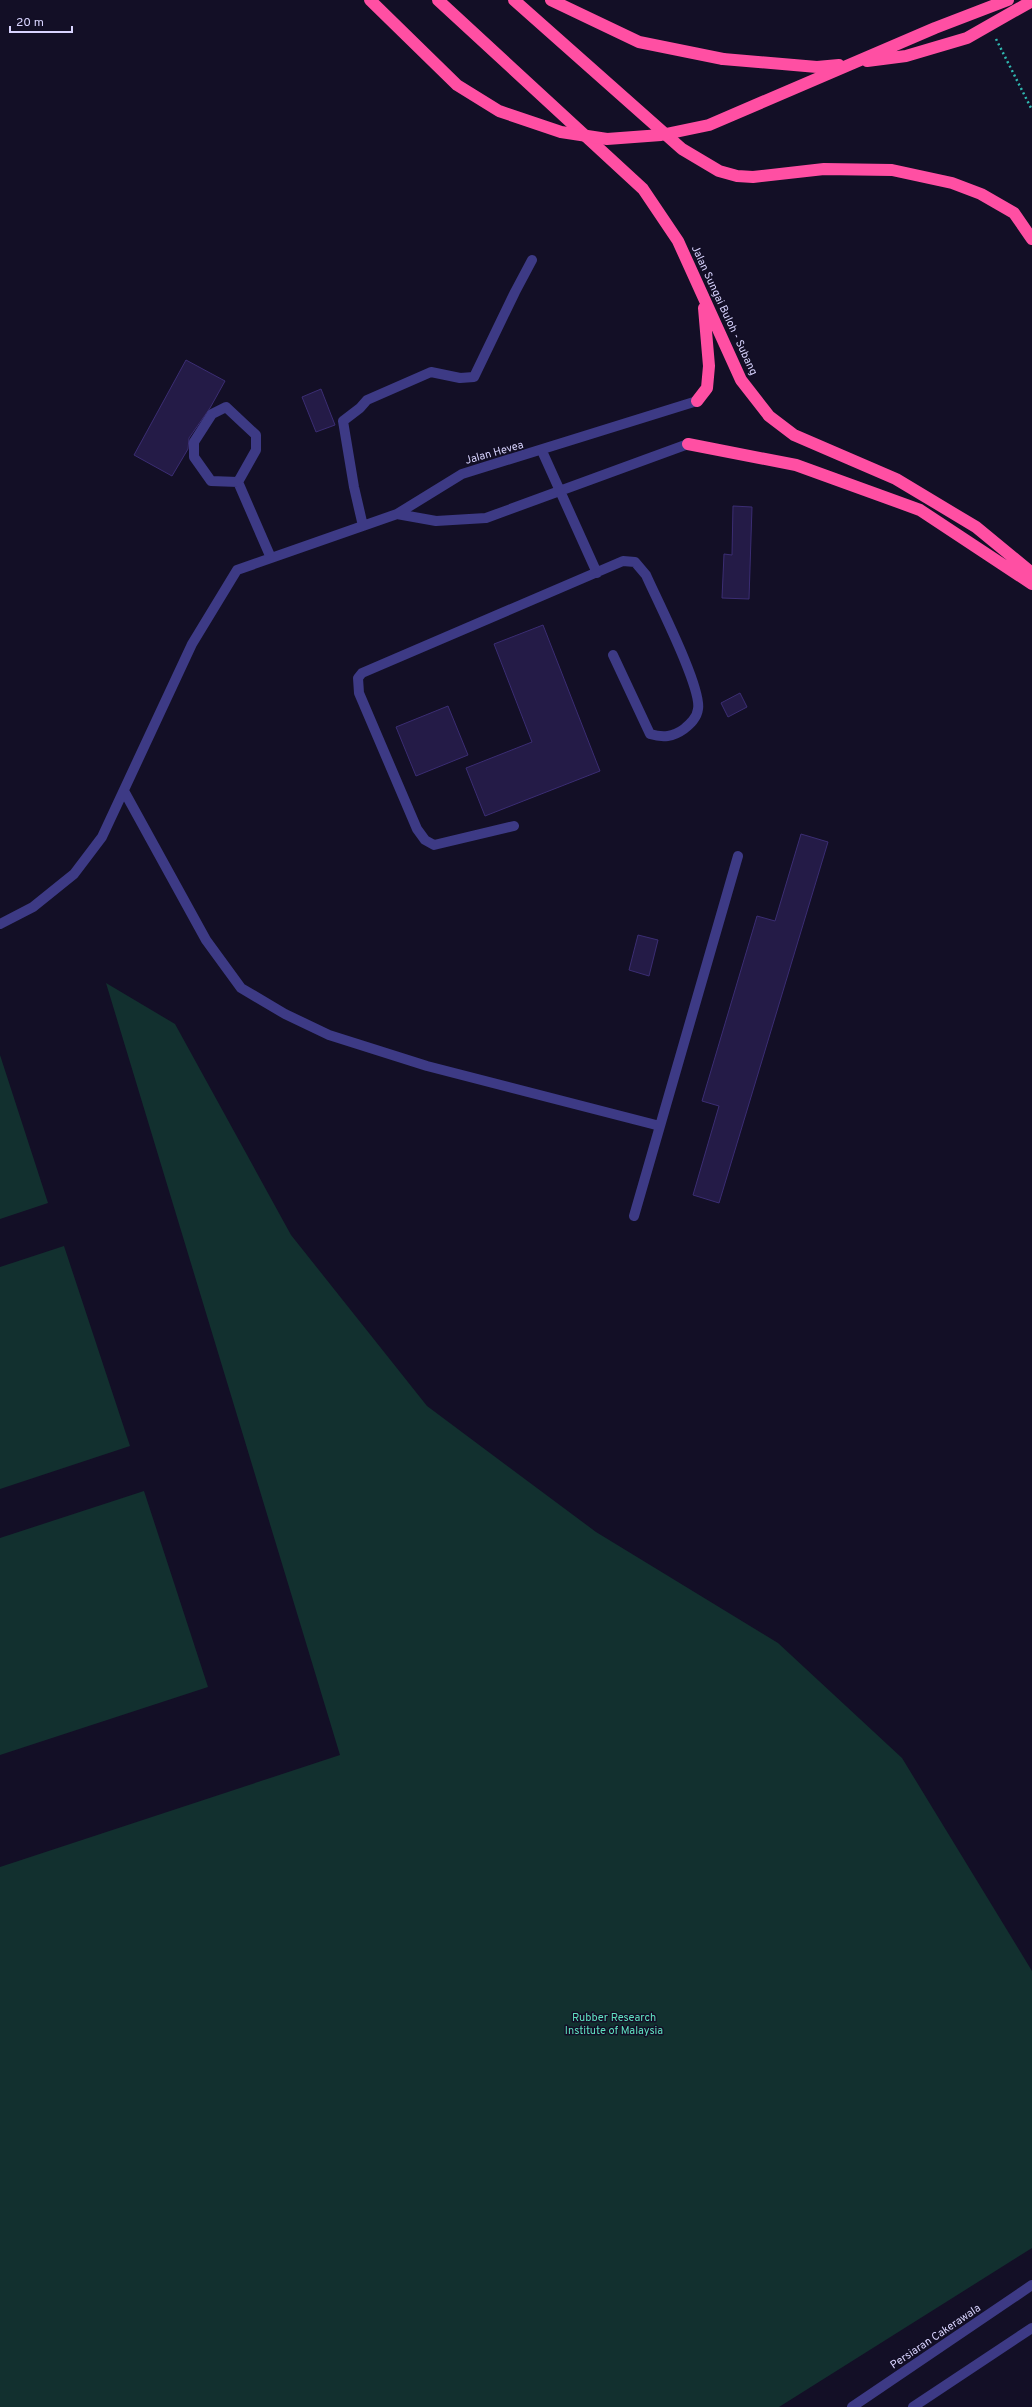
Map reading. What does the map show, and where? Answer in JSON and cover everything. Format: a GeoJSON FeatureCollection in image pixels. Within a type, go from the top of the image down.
{"type":"FeatureCollection","features":[{"type":"Feature","properties":{"kind":"highway"},"geometry":{"type":"LineString","coordinates":[[370,0],[457,85],[500,111],[561,132],[607,139],[661,135],[709,125],[935,28],[1008,0]]}},
{"type":"Feature","properties":{"kind":"highway","name":"Jalan Sungai Buloh - Subang"},"geometry":{"type":"LineString","coordinates":[[438,0],[643,189],[678,241],[741,380],[769,416],[794,435],[896,479],[976,527],[1032,573]]}},
{"type":"Feature","properties":{"kind":"highway"},"geometry":{"type":"LineString","coordinates":[[514,0],[682,149],[719,171],[737,176],[753,177],[824,169],[892,170],[937,180],[981,194],[1014,213],[1032,239]]}},
{"type":"Feature","properties":{"kind":"highway"},"geometry":{"type":"LineString","coordinates":[[551,0],[639,42],[723,59],[817,67],[906,56],[967,38],[1032,1]]}},
{"type":"Feature","properties":{"kind":"highway"},"geometry":{"type":"LineString","coordinates":[[697,401],[707,388],[709,366],[703,296]]}},
{"type":"Feature","properties":{"kind":"highway"},"geometry":{"type":"LineString","coordinates":[[688,444],[796,465],[920,510],[1032,584]]}},
{"type":"Feature","properties":{"kind":"street"},"geometry":{"type":"LineString","coordinates":[[363,526],[354,486],[343,421],[360,408],[367,400],[431,372],[460,378],[474,377],[514,292],[532,260]]}},
{"type":"Feature","properties":{"kind":"street","name":"Jalan Hevea"},"geometry":{"type":"LineString","coordinates":[[124,791],[192,644],[237,570],[397,514],[462,474],[542,451],[697,401]]}},
{"type":"Feature","properties":{"kind":"street"},"geometry":{"type":"LineString","coordinates":[[226,406],[256,436],[256,450],[238,482],[211,481],[194,457],[194,442],[212,414],[226,406]]}},
{"type":"Feature","properties":{"kind":"street"},"geometry":{"type":"LineString","coordinates":[[397,514],[436,521],[486,518],[688,444]]}},
{"type":"Feature","properties":{"kind":"street"},"geometry":{"type":"LineString","coordinates":[[542,451],[559,492],[597,573]]}},
{"type":"Feature","properties":{"kind":"street"},"geometry":{"type":"LineString","coordinates":[[238,482],[271,558]]}},
{"type":"Feature","properties":{"kind":"street"},"geometry":{"type":"LineString","coordinates":[[514,826],[434,845],[425,840],[417,829],[359,693],[358,678],[362,673],[623,561],[635,562],[646,575],[696,686],[698,709],[692,722],[676,735],[662,737],[650,734],[613,655]]}},
{"type":"Feature","properties":{"kind":"street"},"geometry":{"type":"LineString","coordinates":[[0,924],[33,908],[74,874],[102,837],[124,791]]}},
{"type":"Feature","properties":{"kind":"street"},"geometry":{"type":"LineString","coordinates":[[124,791],[206,940],[241,988],[285,1014],[329,1035],[427,1066],[660,1126]]}},
{"type":"Feature","properties":{"kind":"street"},"geometry":{"type":"LineString","coordinates":[[634,1216],[738,856]]}},
{"type":"Feature","properties":{"kind":"street","name":"Persiaran Cakerawala"},"geometry":{"type":"LineString","coordinates":[[852,2407],[1032,2285]]}},
{"type":"Feature","properties":{"kind":"street"},"geometry":{"type":"LineString","coordinates":[[913,2407],[1032,2328]]}},
{"type":"Feature","properties":{"kind":"path"},"geometry":{"type":"LineString","coordinates":[[994,34],[1032,110]]}},
{"type":"Feature","properties":{"kind":"green space","name":"Rubber Research Institute of Malaysia"},"geometry":{"type":"Polygon","coordinates":[[[106,983],[175,1024],[291,1235],[427,1406],[596,1532],[778,1643],[902,1758],[1032,1971],[1032,2248],[779,2407],[0,2407],[0,1867],[340,1755],[106,983]]]}},
{"type":"Feature","properties":{"kind":"green space"},"geometry":{"type":"Polygon","coordinates":[[[0,1055],[48,1203],[0,1219],[0,1055]]]}},
{"type":"Feature","properties":{"kind":"green space"},"geometry":{"type":"Polygon","coordinates":[[[64,1246],[130,1446],[0,1489],[0,1267],[64,1246]]]}},
{"type":"Feature","properties":{"kind":"green space"},"geometry":{"type":"Polygon","coordinates":[[[144,1491],[208,1687],[0,1755],[0,1538],[144,1491]]]}},
{"type":"Feature","properties":{"kind":"building"},"geometry":{"type":"Polygon","coordinates":[[[186,360],[225,381],[210,408],[189,438],[188,449],[172,476],[134,455],[186,360]]]}},
{"type":"Feature","properties":{"kind":"building"},"geometry":{"type":"Polygon","coordinates":[[[321,389],[335,425],[316,432],[302,397],[321,389]]]}},
{"type":"Feature","properties":{"kind":"building"},"geometry":{"type":"Polygon","coordinates":[[[733,506],[752,507],[749,599],[722,598],[724,554],[732,555],[733,506]]]}},
{"type":"Feature","properties":{"kind":"building"},"geometry":{"type":"Polygon","coordinates":[[[543,625],[600,771],[485,816],[466,768],[532,742],[494,644],[543,625]]]}},
{"type":"Feature","properties":{"kind":"building"},"geometry":{"type":"Polygon","coordinates":[[[740,693],[747,707],[728,717],[721,703],[740,693]]]}},
{"type":"Feature","properties":{"kind":"building"},"geometry":{"type":"Polygon","coordinates":[[[448,706],[468,755],[416,776],[396,727],[448,706]]]}},
{"type":"Feature","properties":{"kind":"building"},"geometry":{"type":"Polygon","coordinates":[[[801,834],[828,842],[719,1203],[693,1195],[719,1106],[702,1101],[757,916],[775,921],[801,834]]]}},
{"type":"Feature","properties":{"kind":"building"},"geometry":{"type":"Polygon","coordinates":[[[638,935],[658,940],[649,976],[629,970],[638,935]]]}}]}
